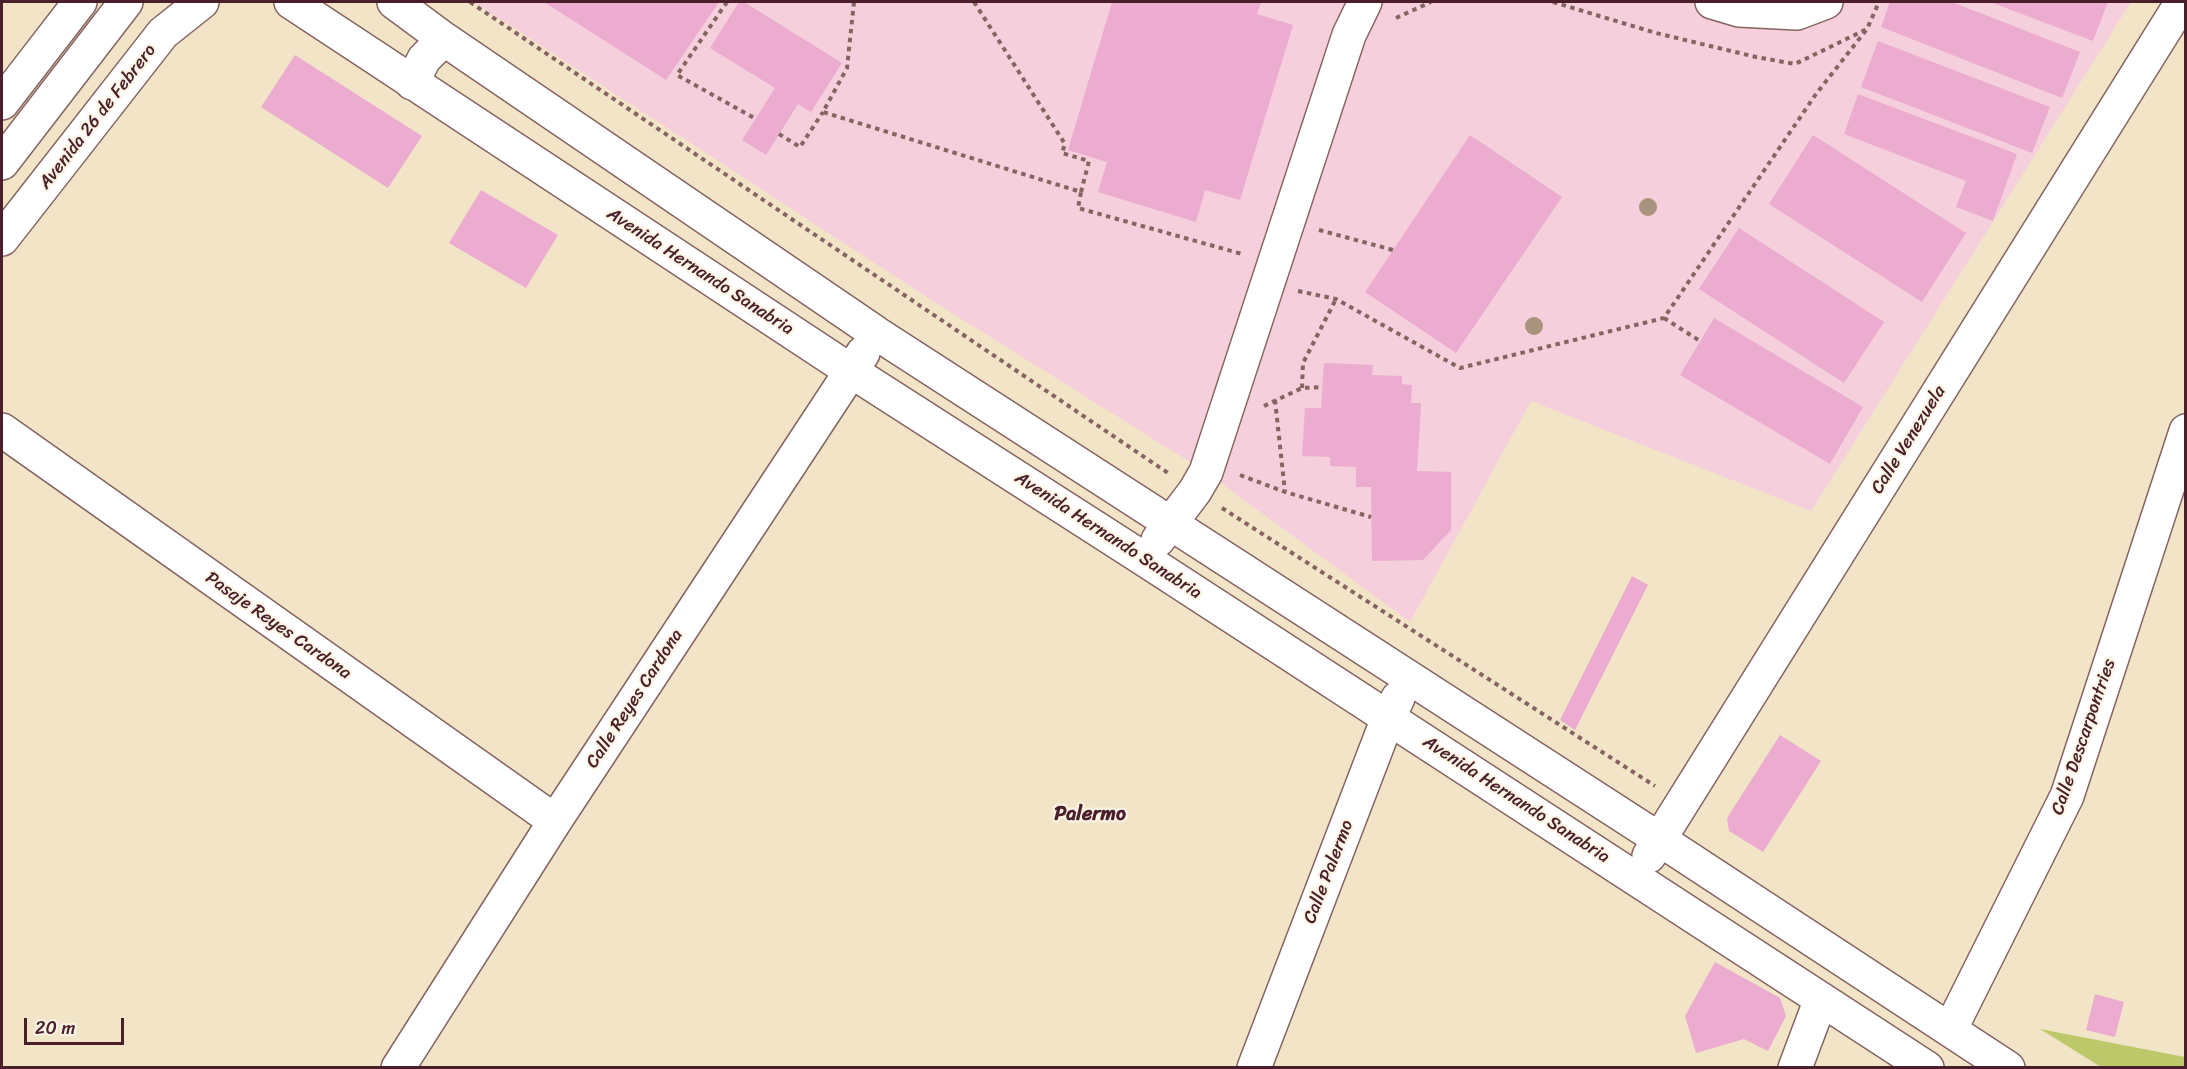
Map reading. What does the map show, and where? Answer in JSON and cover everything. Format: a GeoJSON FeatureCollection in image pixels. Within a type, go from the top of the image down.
{"type":"FeatureCollection","features":[{"type":"Feature","properties":{"kind":"street"},"geometry":{"type":"LineString","coordinates":[[2,103],[80,2]]}},
{"type":"Feature","properties":{"kind":"street"},"geometry":{"type":"LineString","coordinates":[[2,162],[126,2]]}},
{"type":"Feature","properties":{"kind":"street","name":"Avenida 26 de Febrero"},"geometry":{"type":"LineString","coordinates":[[2,239],[163,33],[202,2]]}},
{"type":"Feature","properties":{"kind":"street","name":"Avenida Hernando Sanabria"},"geometry":{"type":"LineString","coordinates":[[291,2],[851,371],[1927,1068]]}},
{"type":"Feature","properties":{"kind":"street"},"geometry":{"type":"LineString","coordinates":[[394,2],[444,39],[876,333],[1659,838],[2008,1068]]}},
{"type":"Feature","properties":{"kind":"street"},"geometry":{"type":"LineString","coordinates":[[1144,559],[1196,490],[1206,472],[1349,35],[1365,2]]}},
{"type":"Feature","properties":{"kind":"street"},"geometry":{"type":"LineString","coordinates":[[1712,2],[1739,10],[1797,13],[1826,2]]}},
{"type":"Feature","properties":{"kind":"street","name":"Calle Venezuela"},"geometry":{"type":"LineString","coordinates":[[1636,879],[1659,838],[2182,2]]}},
{"type":"Feature","properties":{"kind":"street"},"geometry":{"type":"LineString","coordinates":[[412,83],[424,59],[444,39]]}},
{"type":"Feature","properties":{"kind":"street","name":"Calle Reyes Cardona"},"geometry":{"type":"LineString","coordinates":[[398,1068],[555,821],[876,333]]}},
{"type":"Feature","properties":{"kind":"street","name":"Pasaje Reyes Cardona"},"geometry":{"type":"LineString","coordinates":[[2,430],[555,821]]}},
{"type":"Feature","properties":{"kind":"street","name":"Calle Descarpontries"},"geometry":{"type":"LineString","coordinates":[[1950,1030],[2067,796],[2186,431]]}},
{"type":"Feature","properties":{"kind":"street","name":"Calle Palermo"},"geometry":{"type":"LineString","coordinates":[[1254,1068],[1388,718],[1408,677]]}},
{"type":"Feature","properties":{"kind":"street"},"geometry":{"type":"LineString","coordinates":[[1547,820],[1564,804],[1569,794],[1570,782]]}},
{"type":"Feature","properties":{"kind":"street"},"geometry":{"type":"LineString","coordinates":[[1740,946],[1742,932],[1749,918],[1763,906]]}},
{"type":"Feature","properties":{"kind":"street"},"geometry":{"type":"LineString","coordinates":[[1794,1068],[1821,999]]}},
{"type":"Feature","properties":{"kind":"path"},"geometry":{"type":"LineString","coordinates":[[470,2],[1196,490],[1656,786]]}},
{"type":"Feature","properties":{"kind":"path"},"geometry":{"type":"LineString","coordinates":[[727,2],[677,75],[756,119]]}},
{"type":"Feature","properties":{"kind":"path"},"geometry":{"type":"LineString","coordinates":[[779,134],[800,147],[823,112],[847,68],[854,2]]}},
{"type":"Feature","properties":{"kind":"path"},"geometry":{"type":"LineString","coordinates":[[974,2],[1065,144],[1062,153],[1089,161],[1078,208],[1246,256]]}},
{"type":"Feature","properties":{"kind":"path"},"geometry":{"type":"LineString","coordinates":[[1288,290],[1336,299],[1460,368],[1664,318],[1816,94],[1866,29]]}},
{"type":"Feature","properties":{"kind":"path"},"geometry":{"type":"LineString","coordinates":[[823,112],[1081,192]]}},
{"type":"Feature","properties":{"kind":"path"},"geometry":{"type":"LineString","coordinates":[[1308,227],[1393,250]]}},
{"type":"Feature","properties":{"kind":"path"},"geometry":{"type":"LineString","coordinates":[[1302,388],[1303,363],[1336,299]]}},
{"type":"Feature","properties":{"kind":"path"},"geometry":{"type":"LineString","coordinates":[[1664,318],[1700,342]]}},
{"type":"Feature","properties":{"kind":"path"},"geometry":{"type":"LineString","coordinates":[[1256,409],[1302,388],[1322,387]]}},
{"type":"Feature","properties":{"kind":"path"},"geometry":{"type":"LineString","coordinates":[[1275,400],[1285,492]]}},
{"type":"Feature","properties":{"kind":"path"},"geometry":{"type":"LineString","coordinates":[[1238,474],[1285,492],[1371,517]]}},
{"type":"Feature","properties":{"kind":"shaded area"},"geometry":{"type":"Polygon","coordinates":[[[474,2],[2131,2],[1811,511],[1531,401],[1410,622],[1206,472],[936,303],[474,2]]]}},
{"type":"Feature","properties":{"kind":"green space"},"geometry":{"type":"Polygon","coordinates":[[[2040,1029],[2185,1057],[2185,1067],[2101,1067],[2040,1029]]]}},
{"type":"Feature","properties":{"kind":"building"},"geometry":{"type":"Polygon","coordinates":[[[544,2],[719,2],[666,80],[544,2]]]}},
{"type":"Feature","properties":{"kind":"building"},"geometry":{"type":"Polygon","coordinates":[[[739,2],[744,2],[842,63],[811,112],[798,104],[766,155],[742,140],[775,88],[710,48],[739,2]]]}},
{"type":"Feature","properties":{"kind":"building"},"geometry":{"type":"Polygon","coordinates":[[[1112,2],[1261,2],[1257,14],[1293,25],[1240,200],[1205,190],[1196,222],[1098,192],[1107,162],[1068,150],[1112,2]]]}},
{"type":"Feature","properties":{"kind":"building"},"geometry":{"type":"Polygon","coordinates":[[[1890,2],[1952,2],[2080,52],[2062,98],[1881,27],[1890,2]]]}},
{"type":"Feature","properties":{"kind":"building"},"geometry":{"type":"Polygon","coordinates":[[[1990,2],[2108,2],[2093,41],[1990,2]]]}},
{"type":"Feature","properties":{"kind":"building"},"geometry":{"type":"Polygon","coordinates":[[[1878,41],[2050,107],[2032,153],[1861,87],[1878,41]]]}},
{"type":"Feature","properties":{"kind":"building"},"geometry":{"type":"Polygon","coordinates":[[[295,55],[422,136],[388,188],[261,107],[295,55]]]}},
{"type":"Feature","properties":{"kind":"building"},"geometry":{"type":"Polygon","coordinates":[[[1858,94],[2017,154],[1993,221],[1956,207],[1966,181],[1844,134],[1858,94]]]}},
{"type":"Feature","properties":{"kind":"building"},"geometry":{"type":"Polygon","coordinates":[[[1470,135],[1562,197],[1456,353],[1365,292],[1470,135]]]}},
{"type":"Feature","properties":{"kind":"building"},"geometry":{"type":"Polygon","coordinates":[[[1813,135],[1966,233],[1922,302],[1769,204],[1813,135]]]}},
{"type":"Feature","properties":{"kind":"building"},"geometry":{"type":"Polygon","coordinates":[[[481,190],[558,235],[526,288],[449,243],[481,190]]]}},
{"type":"Feature","properties":{"kind":"building"},"geometry":{"type":"Polygon","coordinates":[[[1739,228],[1884,322],[1844,383],[1699,289],[1739,228]]]}},
{"type":"Feature","properties":{"kind":"building"},"geometry":{"type":"Polygon","coordinates":[[[1714,318],[1863,407],[1830,464],[1680,375],[1714,318]]]}},
{"type":"Feature","properties":{"kind":"building"},"geometry":{"type":"Polygon","coordinates":[[[1324,363],[1373,365],[1372,375],[1402,376],[1402,384],[1412,385],[1411,403],[1421,403],[1417,471],[1451,472],[1451,530],[1423,560],[1372,561],[1371,487],[1356,487],[1356,467],[1330,466],[1330,457],[1302,456],[1305,408],[1321,408],[1324,363]]]}},
{"type":"Feature","properties":{"kind":"building"},"geometry":{"type":"Polygon","coordinates":[[[1632,576],[1648,585],[1575,730],[1560,720],[1632,576]]]}},
{"type":"Feature","properties":{"kind":"building"},"geometry":{"type":"Polygon","coordinates":[[[1780,735],[1821,761],[1763,852],[1729,831],[1727,818],[1780,735]]]}},
{"type":"Feature","properties":{"kind":"building"},"geometry":{"type":"Polygon","coordinates":[[[1715,962],[1780,998],[1786,1016],[1768,1051],[1744,1039],[1696,1053],[1685,1016],[1715,962]]]}},
{"type":"Feature","properties":{"kind":"building"},"geometry":{"type":"Polygon","coordinates":[[[2095,994],[2124,1002],[2115,1037],[2086,1030],[2095,994]]]}},
{"type":"Feature","properties":{"kind":"district","name":"Palermo"},"geometry":{"type":"Point","coordinates":[1090,815]}}]}
